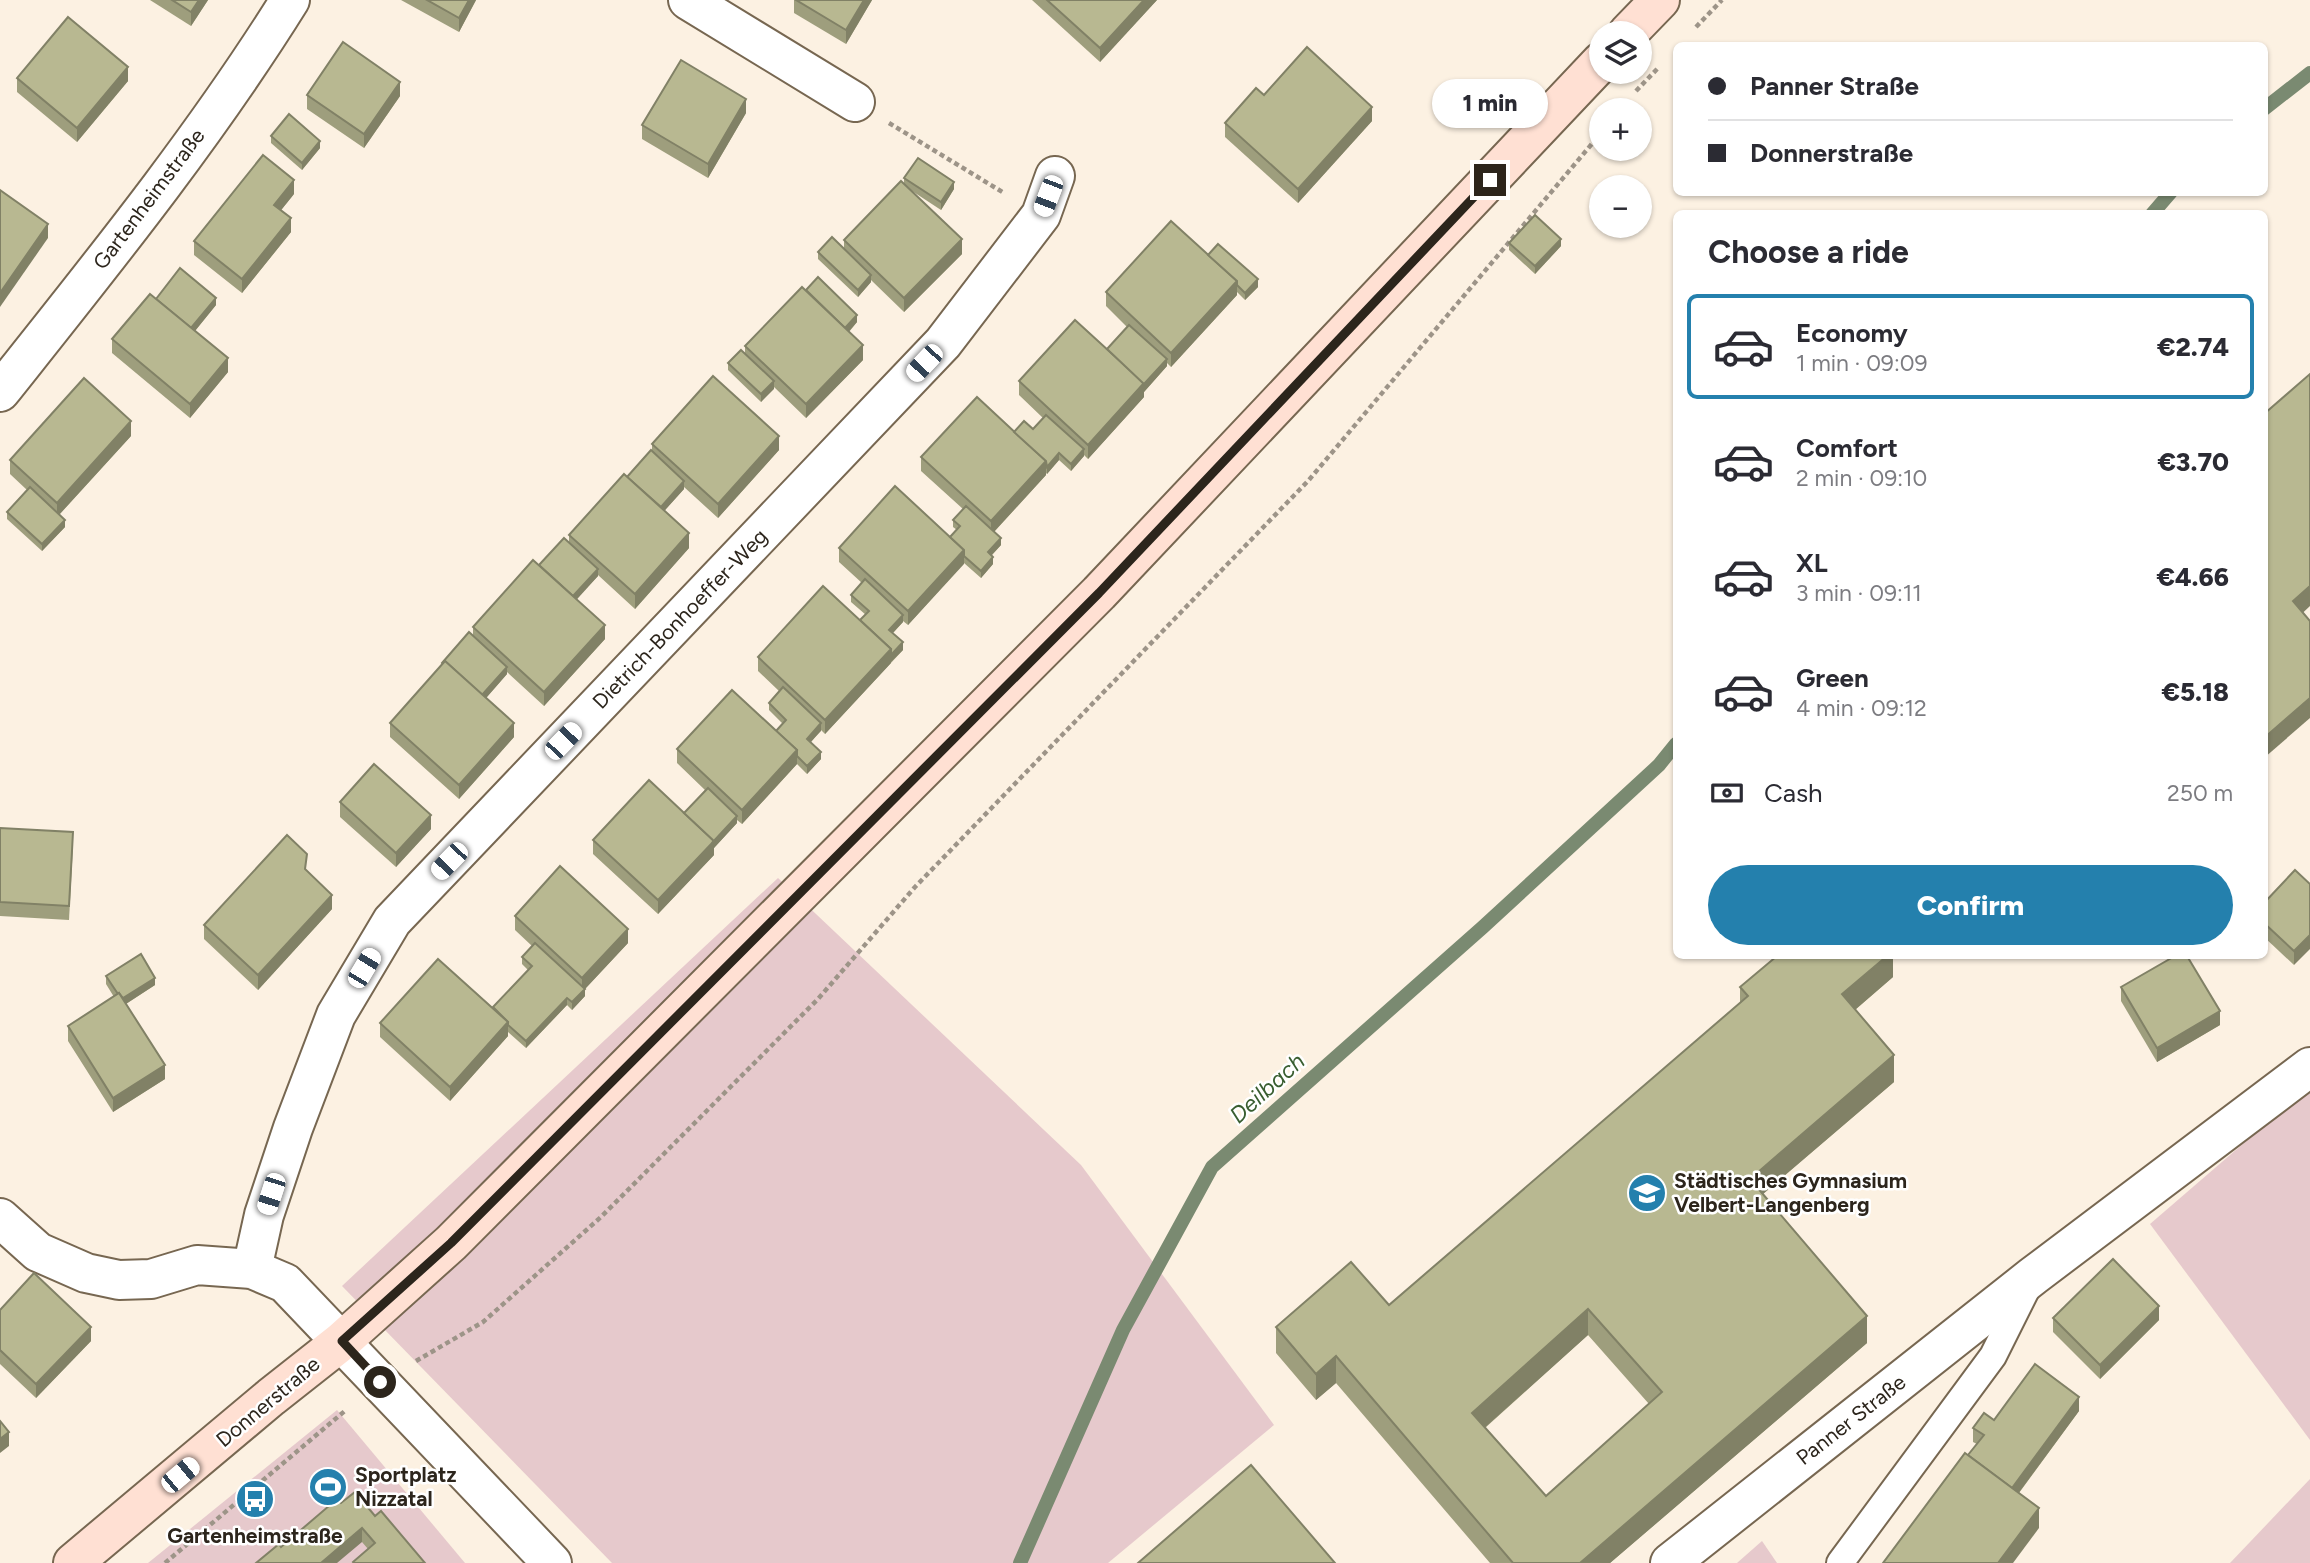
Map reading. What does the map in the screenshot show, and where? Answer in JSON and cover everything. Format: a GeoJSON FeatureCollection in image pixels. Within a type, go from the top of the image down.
{"type":"FeatureCollection","features":[{"type":"Feature","properties":{"kind":"main road"},"geometry":{"type":"LineString","coordinates":[[1640,21],[1660,0]]}},
{"type":"Feature","properties":{"kind":"main road","name":"Donnerstraße"},"geometry":{"type":"LineString","coordinates":[[73,1563],[342,1341],[451,1243],[1099,593],[1589,75]]}},
{"type":"Feature","properties":{"kind":"street","name":"Gartenheimstraße"},"geometry":{"type":"LineString","coordinates":[[0,392],[129,228],[257,53],[290,0]]}},
{"type":"Feature","properties":{"kind":"street"},"geometry":{"type":"LineString","coordinates":[[688,0],[855,102]]}},
{"type":"Feature","properties":{"kind":"street","name":"Dietrich-Bonhoeffer-Weg"},"geometry":{"type":"LineString","coordinates":[[252,1269],[264,1215],[276,1178],[336,1015],[393,921],[943,343],[1041,215],[1055,176]]}},
{"type":"Feature","properties":{"kind":"street","name":"Panner Straße"},"geometry":{"type":"LineString","coordinates":[[1670,1563],[2033,1276],[2310,1067]]}},
{"type":"Feature","properties":{"kind":"street"},"geometry":{"type":"LineString","coordinates":[[0,1218],[38,1252],[86,1273],[118,1280],[151,1279],[197,1265],[252,1269],[285,1283],[552,1563]]}},
{"type":"Feature","properties":{"kind":"lane","name":"Panner Straße"},"geometry":{"type":"LineString","coordinates":[[1840,1563],[1993,1356],[2033,1276]]}},
{"type":"Feature","properties":{"kind":"path"},"geometry":{"type":"LineString","coordinates":[[1687,36],[1722,0]]}},
{"type":"Feature","properties":{"kind":"path"},"geometry":{"type":"LineString","coordinates":[[1631,98],[1661,64]]}},
{"type":"Feature","properties":{"kind":"path"},"geometry":{"type":"LineString","coordinates":[[855,102],[1041,215]]}},
{"type":"Feature","properties":{"kind":"path"},"geometry":{"type":"LineString","coordinates":[[165,1563],[380,1382],[483,1322],[601,1217],[818,999],[915,887],[1308,481],[1589,147]]}},
{"type":"Feature","properties":{"kind":"shaded area"},"geometry":{"type":"Polygon","coordinates":[[[778,878],[1081,1165],[1274,1425],[1108,1563],[612,1563],[342,1286],[778,878]]]}},
{"type":"Feature","properties":{"kind":"shaded area"},"geometry":{"type":"Polygon","coordinates":[[[2310,1086],[2310,1440],[2150,1224],[2310,1086]]]}},
{"type":"Feature","properties":{"kind":"shaded area","name":"Sportplatz Nizzatal"},"geometry":{"type":"Polygon","coordinates":[[[337,1410],[465,1563],[148,1563],[337,1410]]]}},
{"type":"Feature","properties":{"kind":"shaded area"},"geometry":{"type":"Polygon","coordinates":[[[2310,1479],[2310,1563],[2230,1563],[2310,1479]]]}},
{"type":"Feature","properties":{"kind":"shaded area"},"geometry":{"type":"Polygon","coordinates":[[[1762,1541],[1777,1563],[1737,1563],[1762,1541]]]}},
{"type":"Feature","properties":{"kind":"building"},"geometry":{"type":"Polygon","coordinates":[[[172,0],[199,0],[191,12],[172,0]]]}},
{"type":"Feature","properties":{"kind":"building"},"geometry":{"type":"Polygon","coordinates":[[[427,0],[469,0],[459,18],[427,0]]]}},
{"type":"Feature","properties":{"kind":"building"},"geometry":{"type":"Polygon","coordinates":[[[796,0],[864,0],[846,30],[796,0]]]}},
{"type":"Feature","properties":{"kind":"building"},"geometry":{"type":"Polygon","coordinates":[[[1047,0],[1144,0],[1100,48],[1047,0]]]}},
{"type":"Feature","properties":{"kind":"building"},"geometry":{"type":"Polygon","coordinates":[[[68,17],[128,67],[77,128],[17,78],[68,17]]]}},
{"type":"Feature","properties":{"kind":"building"},"geometry":{"type":"Polygon","coordinates":[[[343,42],[400,82],[364,134],[307,95],[343,42]]]}},
{"type":"Feature","properties":{"kind":"building"},"geometry":{"type":"Polygon","coordinates":[[[1307,47],[1372,107],[1298,189],[1225,123],[1256,88],[1264,95],[1307,47]]]}},
{"type":"Feature","properties":{"kind":"building"},"geometry":{"type":"Polygon","coordinates":[[[681,60],[746,99],[708,164],[642,125],[681,60]]]}},
{"type":"Feature","properties":{"kind":"building"},"geometry":{"type":"Polygon","coordinates":[[[289,114],[320,141],[302,163],[271,136],[289,114]]]}},
{"type":"Feature","properties":{"kind":"building"},"geometry":{"type":"Polygon","coordinates":[[[263,155],[294,180],[274,205],[291,218],[242,279],[194,241],[263,155]]]}},
{"type":"Feature","properties":{"kind":"building"},"geometry":{"type":"Polygon","coordinates":[[[918,158],[954,182],[941,202],[904,178],[918,158]]]}},
{"type":"Feature","properties":{"kind":"building"},"geometry":{"type":"Polygon","coordinates":[[[901,181],[962,239],[904,298],[844,240],[901,181]]]}},
{"type":"Feature","properties":{"kind":"building"},"geometry":{"type":"Polygon","coordinates":[[[0,190],[48,224],[0,293],[0,190]]]}},
{"type":"Feature","properties":{"kind":"building"},"geometry":{"type":"Polygon","coordinates":[[[1535,215],[1561,239],[1535,266],[1509,243],[1535,215]]]}},
{"type":"Feature","properties":{"kind":"building"},"geometry":{"type":"Polygon","coordinates":[[[1171,221],[1237,281],[1171,353],[1106,292],[1171,221]]]}},
{"type":"Feature","properties":{"kind":"building"},"geometry":{"type":"Polygon","coordinates":[[[832,237],[871,275],[858,290],[818,252],[832,237]]]}},
{"type":"Feature","properties":{"kind":"building"},"geometry":{"type":"Polygon","coordinates":[[[1218,244],[1258,279],[1245,293],[1237,285],[1237,281],[1208,255],[1218,244]]]}},
{"type":"Feature","properties":{"kind":"building"},"geometry":{"type":"Polygon","coordinates":[[[180,268],[216,298],[191,328],[156,299],[180,268]]]}},
{"type":"Feature","properties":{"kind":"building"},"geometry":{"type":"Polygon","coordinates":[[[818,277],[857,315],[845,328],[806,290],[818,277]]]}},
{"type":"Feature","properties":{"kind":"building"},"geometry":{"type":"Polygon","coordinates":[[[802,287],[863,345],[806,404],[745,346],[802,287]]]}},
{"type":"Feature","properties":{"kind":"building"},"geometry":{"type":"Polygon","coordinates":[[[150,294],[228,358],[190,404],[112,339],[150,294]]]}},
{"type":"Feature","properties":{"kind":"building"},"geometry":{"type":"Polygon","coordinates":[[[1075,320],[1144,383],[1088,445],[1019,381],[1075,320]]]}},
{"type":"Feature","properties":{"kind":"building"},"geometry":{"type":"Polygon","coordinates":[[[1129,325],[1167,359],[1144,384],[1107,349],[1129,325]]]}},
{"type":"Feature","properties":{"kind":"building"},"geometry":{"type":"Polygon","coordinates":[[[741,350],[774,381],[761,394],[728,363],[741,350]]]}},
{"type":"Feature","properties":{"kind":"building"},"geometry":{"type":"Polygon","coordinates":[[[2310,374],[2310,586],[2293,601],[2310,621],[2310,698],[2268,735],[2268,411],[2310,374]]]}},
{"type":"Feature","properties":{"kind":"building"},"geometry":{"type":"Polygon","coordinates":[[[713,376],[779,436],[718,504],[652,444],[713,376]]]}},
{"type":"Feature","properties":{"kind":"building"},"geometry":{"type":"Polygon","coordinates":[[[84,378],[131,421],[57,503],[10,460],[84,378]]]}},
{"type":"Feature","properties":{"kind":"building"},"geometry":{"type":"Polygon","coordinates":[[[977,397],[1046,461],[991,521],[921,457],[977,397]]]}},
{"type":"Feature","properties":{"kind":"building"},"geometry":{"type":"Polygon","coordinates":[[[1046,415],[1084,449],[1071,464],[1059,453],[1047,467],[1046,461],[1014,432],[1024,421],[1033,429],[1046,415]]]}},
{"type":"Feature","properties":{"kind":"building"},"geometry":{"type":"Polygon","coordinates":[[[651,450],[684,481],[661,507],[627,477],[651,450]]]}},
{"type":"Feature","properties":{"kind":"building"},"geometry":{"type":"Polygon","coordinates":[[[624,474],[689,533],[635,594],[569,535],[624,474]]]}},
{"type":"Feature","properties":{"kind":"building"},"geometry":{"type":"Polygon","coordinates":[[[895,486],[964,550],[908,611],[839,548],[895,486]]]}},
{"type":"Feature","properties":{"kind":"building"},"geometry":{"type":"Polygon","coordinates":[[[30,487],[65,520],[42,544],[7,512],[30,487]]]}},
{"type":"Feature","properties":{"kind":"building"},"geometry":{"type":"Polygon","coordinates":[[[966,506],[1001,538],[988,552],[993,557],[981,571],[964,556],[964,550],[950,537],[960,526],[953,520],[966,506]]]}},
{"type":"Feature","properties":{"kind":"building"},"geometry":{"type":"Polygon","coordinates":[[[564,538],[598,569],[573,596],[539,565],[564,538]]]}},
{"type":"Feature","properties":{"kind":"building"},"geometry":{"type":"Polygon","coordinates":[[[533,560],[605,625],[544,692],[473,627],[533,560]]]}},
{"type":"Feature","properties":{"kind":"building"},"geometry":{"type":"Polygon","coordinates":[[[865,579],[903,615],[889,630],[903,642],[891,655],[891,649],[860,620],[869,611],[851,595],[865,579]]]}},
{"type":"Feature","properties":{"kind":"building"},"geometry":{"type":"Polygon","coordinates":[[[823,586],[891,649],[825,720],[758,657],[823,586]]]}},
{"type":"Feature","properties":{"kind":"building"},"geometry":{"type":"Polygon","coordinates":[[[469,632],[507,667],[482,695],[445,661],[442,663],[469,632]]]}},
{"type":"Feature","properties":{"kind":"building"},"geometry":{"type":"Polygon","coordinates":[[[445,661],[514,723],[459,785],[390,723],[445,661]]]}},
{"type":"Feature","properties":{"kind":"building"},"geometry":{"type":"Polygon","coordinates":[[[783,687],[821,723],[807,739],[821,752],[807,766],[797,756],[797,750],[776,731],[786,720],[769,703],[783,687]]]}},
{"type":"Feature","properties":{"kind":"building"},"geometry":{"type":"Polygon","coordinates":[[[732,690],[797,750],[742,810],[677,749],[732,690]]]}},
{"type":"Feature","properties":{"kind":"building"},"geometry":{"type":"Polygon","coordinates":[[[374,764],[431,815],[396,853],[340,802],[374,764]]]}},
{"type":"Feature","properties":{"kind":"building"},"geometry":{"type":"Polygon","coordinates":[[[649,780],[714,841],[658,900],[593,840],[649,780]]]}},
{"type":"Feature","properties":{"kind":"building"},"geometry":{"type":"Polygon","coordinates":[[[708,788],[737,816],[714,841],[684,813],[708,788]]]}},
{"type":"Feature","properties":{"kind":"building"},"geometry":{"type":"Polygon","coordinates":[[[0,828],[73,832],[69,906],[0,902],[0,828]]]}},
{"type":"Feature","properties":{"kind":"building"},"geometry":{"type":"Polygon","coordinates":[[[287,835],[307,854],[305,869],[332,895],[258,975],[204,925],[287,835]]]}},
{"type":"Feature","properties":{"kind":"building"},"geometry":{"type":"Polygon","coordinates":[[[560,866],[628,929],[582,978],[515,916],[560,866]]]}},
{"type":"Feature","properties":{"kind":"building"},"geometry":{"type":"Polygon","coordinates":[[[2295,870],[2310,884],[2310,935],[2294,951],[2268,927],[2268,899],[2295,870]]]}},
{"type":"Feature","properties":{"kind":"building"},"geometry":{"type":"Polygon","coordinates":[[[535,943],[585,989],[572,1002],[567,998],[526,1041],[493,1007],[532,966],[522,957],[535,943]]]}},
{"type":"Feature","properties":{"kind":"building"},"geometry":{"type":"Polygon","coordinates":[[[141,954],[155,978],[123,998],[106,976],[141,954]]]}},
{"type":"Feature","properties":{"kind":"building"},"geometry":{"type":"Polygon","coordinates":[[[438,959],[508,1022],[450,1087],[380,1023],[438,959]]]}},
{"type":"Feature","properties":{"kind":"building"},"geometry":{"type":"Polygon","coordinates":[[[1773,959],[1883,959],[1842,994],[1894,1055],[1750,1179],[1867,1316],[1580,1563],[1513,1563],[1336,1356],[1316,1374],[1276,1327],[1351,1262],[1389,1305],[1748,996],[1740,987],[1773,959]],[[1588,1309],[1472,1413],[1546,1496],[1662,1392],[1588,1309]]]}},
{"type":"Feature","properties":{"kind":"building"},"geometry":{"type":"Polygon","coordinates":[[[2170,959],[2189,959],[2220,1011],[2157,1048],[2121,987],[2170,959]]]}},
{"type":"Feature","properties":{"kind":"building"},"geometry":{"type":"Polygon","coordinates":[[[119,993],[165,1065],[113,1098],[68,1026],[119,993]]]}},
{"type":"Feature","properties":{"kind":"building"},"geometry":{"type":"Polygon","coordinates":[[[2113,1259],[2159,1306],[2100,1365],[2053,1318],[2113,1259]]]}},
{"type":"Feature","properties":{"kind":"building"},"geometry":{"type":"Polygon","coordinates":[[[34,1273],[91,1327],[36,1384],[0,1350],[0,1310],[34,1273]]]}},
{"type":"Feature","properties":{"kind":"building"},"geometry":{"type":"Polygon","coordinates":[[[2035,1364],[2079,1397],[2012,1488],[1968,1455],[1984,1435],[1973,1428],[1984,1413],[1994,1420],[2035,1364]]]}},
{"type":"Feature","properties":{"kind":"building"},"geometry":{"type":"Polygon","coordinates":[[[0,1421],[9,1432],[0,1439],[0,1421]]]}},
{"type":"Feature","properties":{"kind":"building"},"geometry":{"type":"Polygon","coordinates":[[[1965,1453],[2039,1508],[1998,1563],[1883,1563],[1965,1453]]]}},
{"type":"Feature","properties":{"kind":"building"},"geometry":{"type":"Polygon","coordinates":[[[1251,1465],[1335,1563],[1138,1563],[1251,1465]]]}},
{"type":"Feature","properties":{"kind":"building"},"geometry":{"type":"Polygon","coordinates":[[[355,1492],[375,1516],[381,1511],[425,1563],[354,1563],[375,1543],[362,1528],[321,1563],[256,1563],[279,1544],[281,1547],[337,1499],[341,1503],[355,1492]]]}},
{"type":"Feature","properties":{"kind":"waterway","name":"Deilbach"},"geometry":{"type":"LineString","coordinates":[[2268,106],[2310,73]]}},
{"type":"Feature","properties":{"kind":"waterway","name":"Deilbach"},"geometry":{"type":"LineString","coordinates":[[2155,210],[2168,196]]}},
{"type":"Feature","properties":{"kind":"waterway","name":"Deilbach"},"geometry":{"type":"LineString","coordinates":[[1020,1563],[1123,1330],[1212,1167],[1483,927],[1659,765],[1673,748]]}},
{"type":"Feature","properties":{"kind":"place","name":"Städtisches Gymnasium Velbert-Langenberg"},"geometry":{"type":"Point","coordinates":[1647,1193]}},
{"type":"Feature","properties":{"kind":"place","name":"Sportplatz Nizzatal"},"geometry":{"type":"Point","coordinates":[328,1487]}},
{"type":"Feature","properties":{"kind":"place","name":"Gartenheimstraße"},"geometry":{"type":"Point","coordinates":[255,1499]}},
{"type":"Feature","properties":{"kind":"route"},"geometry":{"type":"LineString","coordinates":[[380,1382],[342,1341],[451,1243],[1099,593],[1490,180]]}}]}
